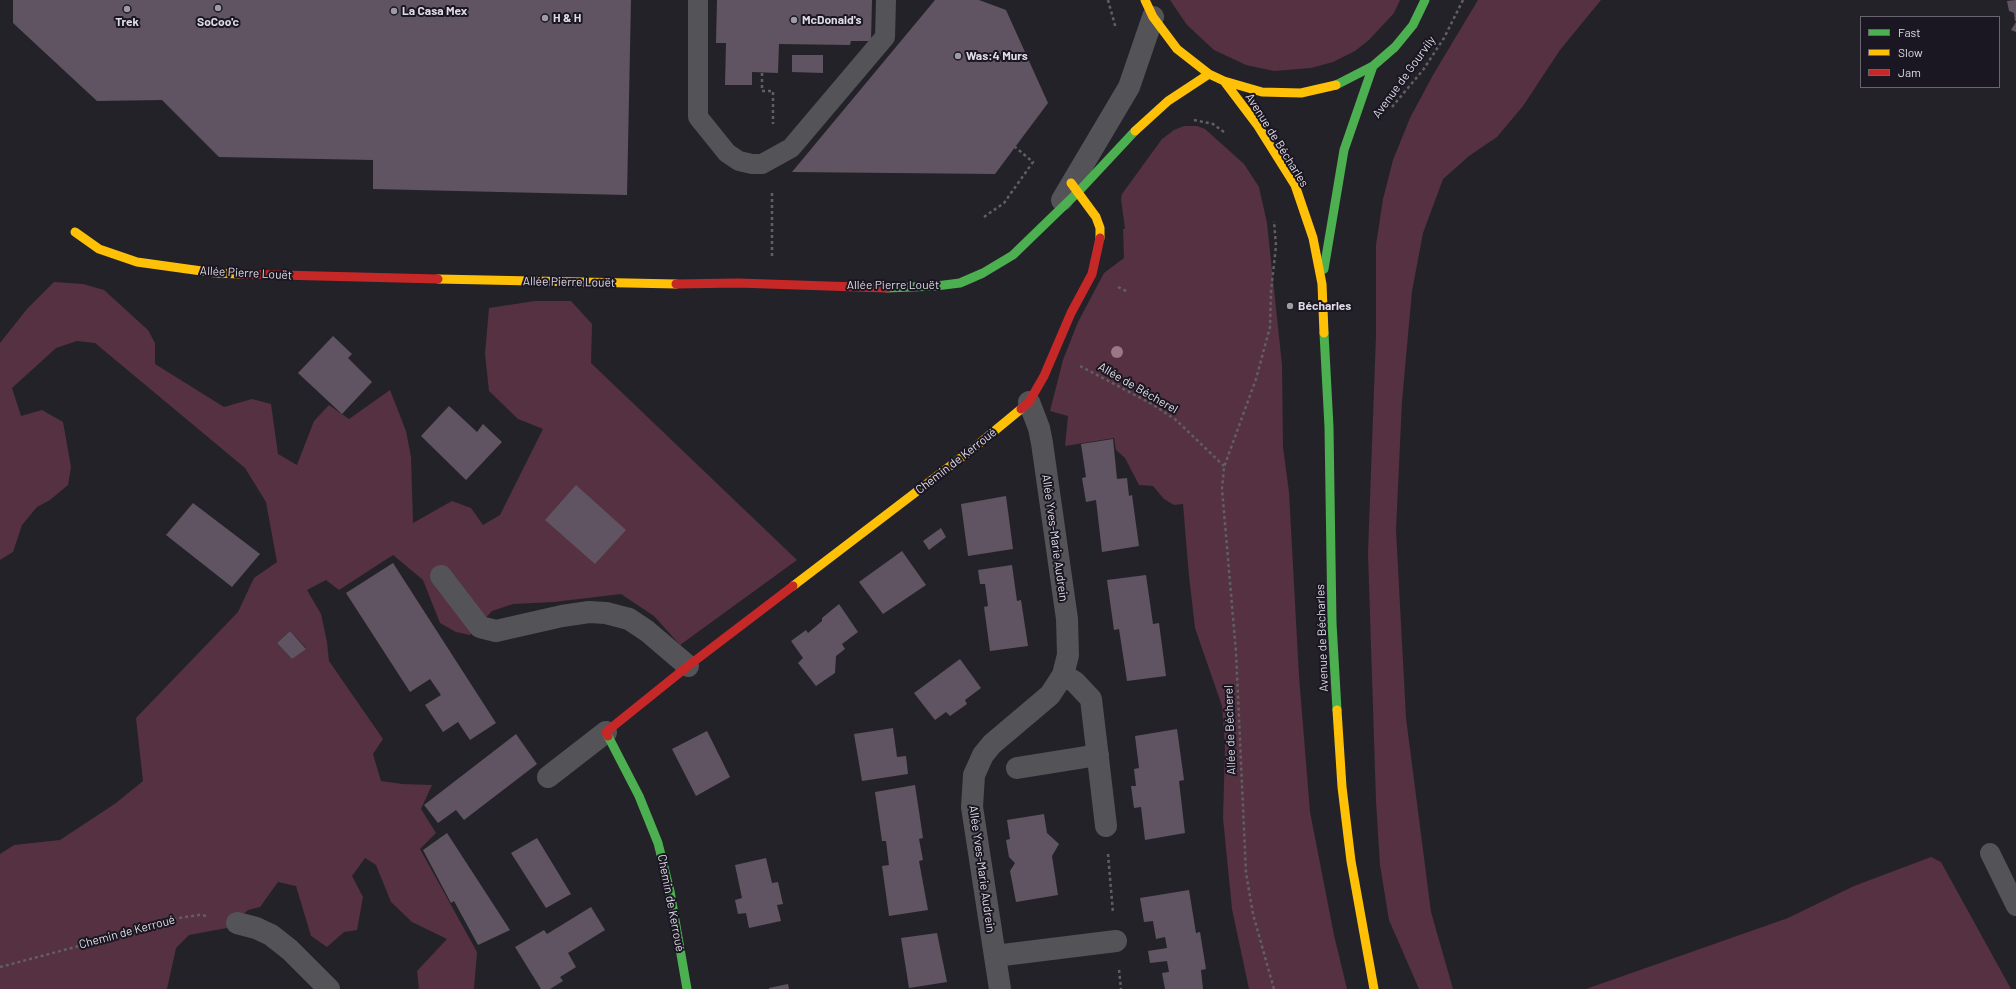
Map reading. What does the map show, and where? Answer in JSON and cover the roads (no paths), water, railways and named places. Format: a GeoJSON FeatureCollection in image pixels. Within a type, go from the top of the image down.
{"type":"FeatureCollection","features":[{"type":"Feature","properties":{"kind":"street"},"geometry":{"type":"LineString","coordinates":[[1148,9],[1177,49],[1209,74],[1224,81],[1262,92],[1301,93],[1339,84],[1373,66],[1400,42],[1413,25],[1426,0]]}},
{"type":"Feature","properties":{"kind":"street","name":"Allée Pierre Louët"},"geometry":{"type":"LineString","coordinates":[[75,232],[99,249],[137,262],[216,273],[641,284],[738,283],[902,288],[960,283],[983,274],[1013,256],[1051,220],[1075,188],[1129,87],[1148,9]]}},
{"type":"Feature","properties":{"kind":"street","name":"Avenue de Bécharles"},"geometry":{"type":"LineString","coordinates":[[1322,284],[1344,150],[1373,66]]}},
{"type":"Feature","properties":{"kind":"street","name":"Allée Pierre Louët"},"geometry":{"type":"LineString","coordinates":[[1075,188],[1168,101],[1209,74]]}},
{"type":"Feature","properties":{"kind":"street","name":"Avenue de Bécharles"},"geometry":{"type":"LineString","coordinates":[[1224,81],[1258,126],[1295,185],[1313,238],[1322,284],[1329,427],[1332,623],[1341,780],[1351,861],[1374,989]]}},
{"type":"Feature","properties":{"kind":"street","name":"Chemin de Kerroué"},"geometry":{"type":"LineString","coordinates":[[548,777],[688,666],[975,448],[1029,402],[1044,376],[1071,313],[1092,274],[1097,257],[1100,241],[1100,228],[1092,210],[1075,188]]}},
{"type":"Feature","properties":{"kind":"street","name":"Allée Yves-Marie Audrein"},"geometry":{"type":"LineString","coordinates":[[1000,989],[972,807],[974,775],[983,755],[992,744],[1050,695],[1063,675],[1068,655],[1067,619],[1042,442],[1039,428],[1029,402]]}},
{"type":"Feature","properties":{"kind":"street"},"geometry":{"type":"LineString","coordinates":[[441,576],[480,626],[496,631],[569,615],[589,612],[606,613],[629,619],[647,631],[688,666]]}},
{"type":"Feature","properties":{"kind":"street"},"geometry":{"type":"LineString","coordinates":[[1063,675],[1075,682],[1091,699],[1106,826]]}},
{"type":"Feature","properties":{"kind":"street","name":"Chemin de Kerroué"},"geometry":{"type":"LineString","coordinates":[[606,732],[639,796],[658,843],[670,891],[687,989]]}},
{"type":"Feature","properties":{"kind":"street"},"geometry":{"type":"LineString","coordinates":[[1017,768],[1098,755]]}},
{"type":"Feature","properties":{"kind":"street"},"geometry":{"type":"LineString","coordinates":[[237,923],[256,928],[271,935],[290,950],[329,989]]}},
{"type":"Feature","properties":{"kind":"street"},"geometry":{"type":"LineString","coordinates":[[995,956],[1116,941]]}},
{"type":"Feature","properties":{"kind":"lane"},"geometry":{"type":"LineString","coordinates":[[698,0],[698,117],[727,153],[739,161],[752,164],[762,164],[791,148],[885,37],[886,0]]}},
{"type":"Feature","properties":{"kind":"lane"},"geometry":{"type":"LineString","coordinates":[[1990,853],[2016,906]]}},
{"type":"Feature","properties":{"kind":"place","name":"SoCoo'c"},"geometry":{"type":"Point","coordinates":[218,8]}},
{"type":"Feature","properties":{"kind":"place","name":"Trek"},"geometry":{"type":"Point","coordinates":[127,9]}},
{"type":"Feature","properties":{"kind":"place","name":"La Casa Mex"},"geometry":{"type":"Point","coordinates":[394,11]}},
{"type":"Feature","properties":{"kind":"place","name":"H & H"},"geometry":{"type":"Point","coordinates":[545,18]}},
{"type":"Feature","properties":{"kind":"place","name":"McDonald's"},"geometry":{"type":"Point","coordinates":[794,20]}},
{"type":"Feature","properties":{"kind":"place","name":"Was:4 Murs"},"geometry":{"type":"Point","coordinates":[958,56]}},
{"type":"Feature","properties":{"kind":"place","name":"Bécharles"},"geometry":{"type":"Point","coordinates":[1290,306]}}]}
